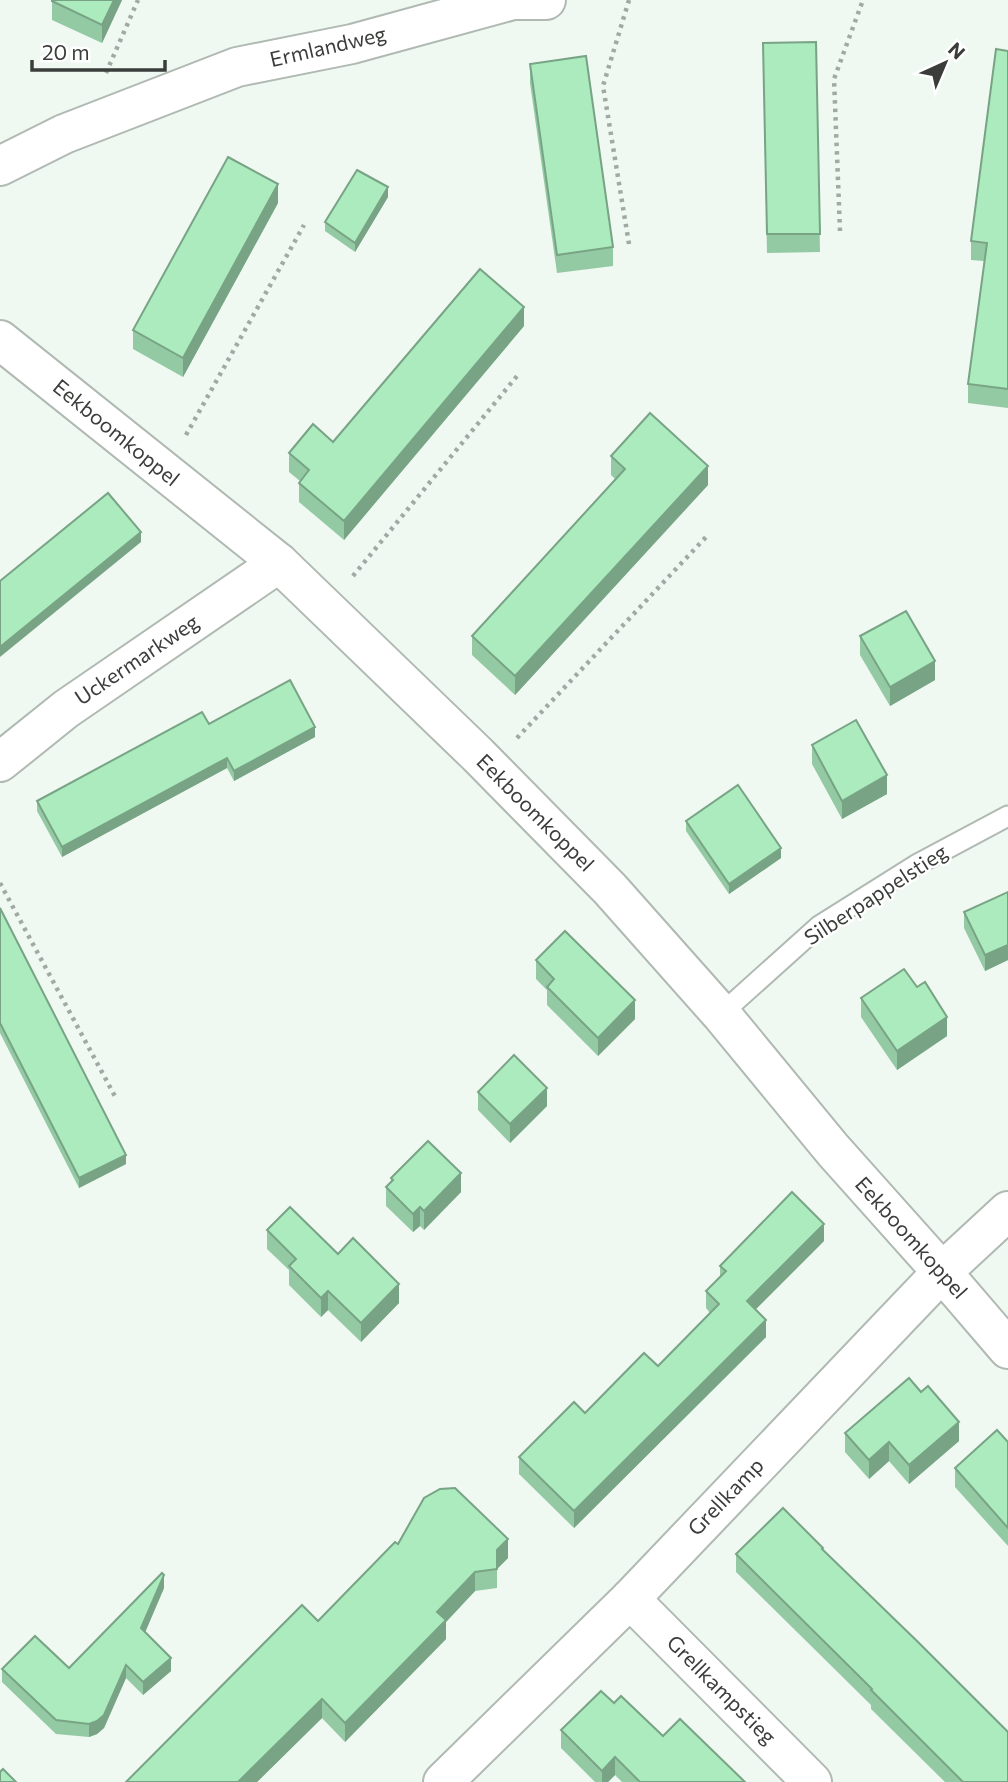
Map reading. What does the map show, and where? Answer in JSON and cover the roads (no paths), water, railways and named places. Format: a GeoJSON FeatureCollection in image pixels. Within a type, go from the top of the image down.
{"type":"FeatureCollection","features":[{"type":"Feature","properties":{"kind":"street","name":"Ermlandweg"},"geometry":{"type":"LineString","coordinates":[[0,166],[64,134],[236,67],[352,44],[513,0],[546,0]]}},
{"type":"Feature","properties":{"kind":"street","name":"Eekboomkoppel"},"geometry":{"type":"LineString","coordinates":[[0,340],[279,563],[478,755],[610,889],[721,1014],[833,1150],[1008,1349]]}},
{"type":"Feature","properties":{"kind":"street","name":"Uckermarkweg"},"geometry":{"type":"LineString","coordinates":[[0,762],[66,709],[279,563]]}},
{"type":"Feature","properties":{"kind":"street","name":"Grellkamp"},"geometry":{"type":"LineString","coordinates":[[443,1782],[630,1599],[942,1272],[1008,1211]]}},
{"type":"Feature","properties":{"kind":"street","name":"Grellkampstieg"},"geometry":{"type":"LineString","coordinates":[[630,1599],[812,1782]]}},
{"type":"Feature","properties":{"kind":"lane","name":"Silberpappelstieg"},"geometry":{"type":"LineString","coordinates":[[721,1014],[819,926],[916,865],[1008,816]]}}]}
